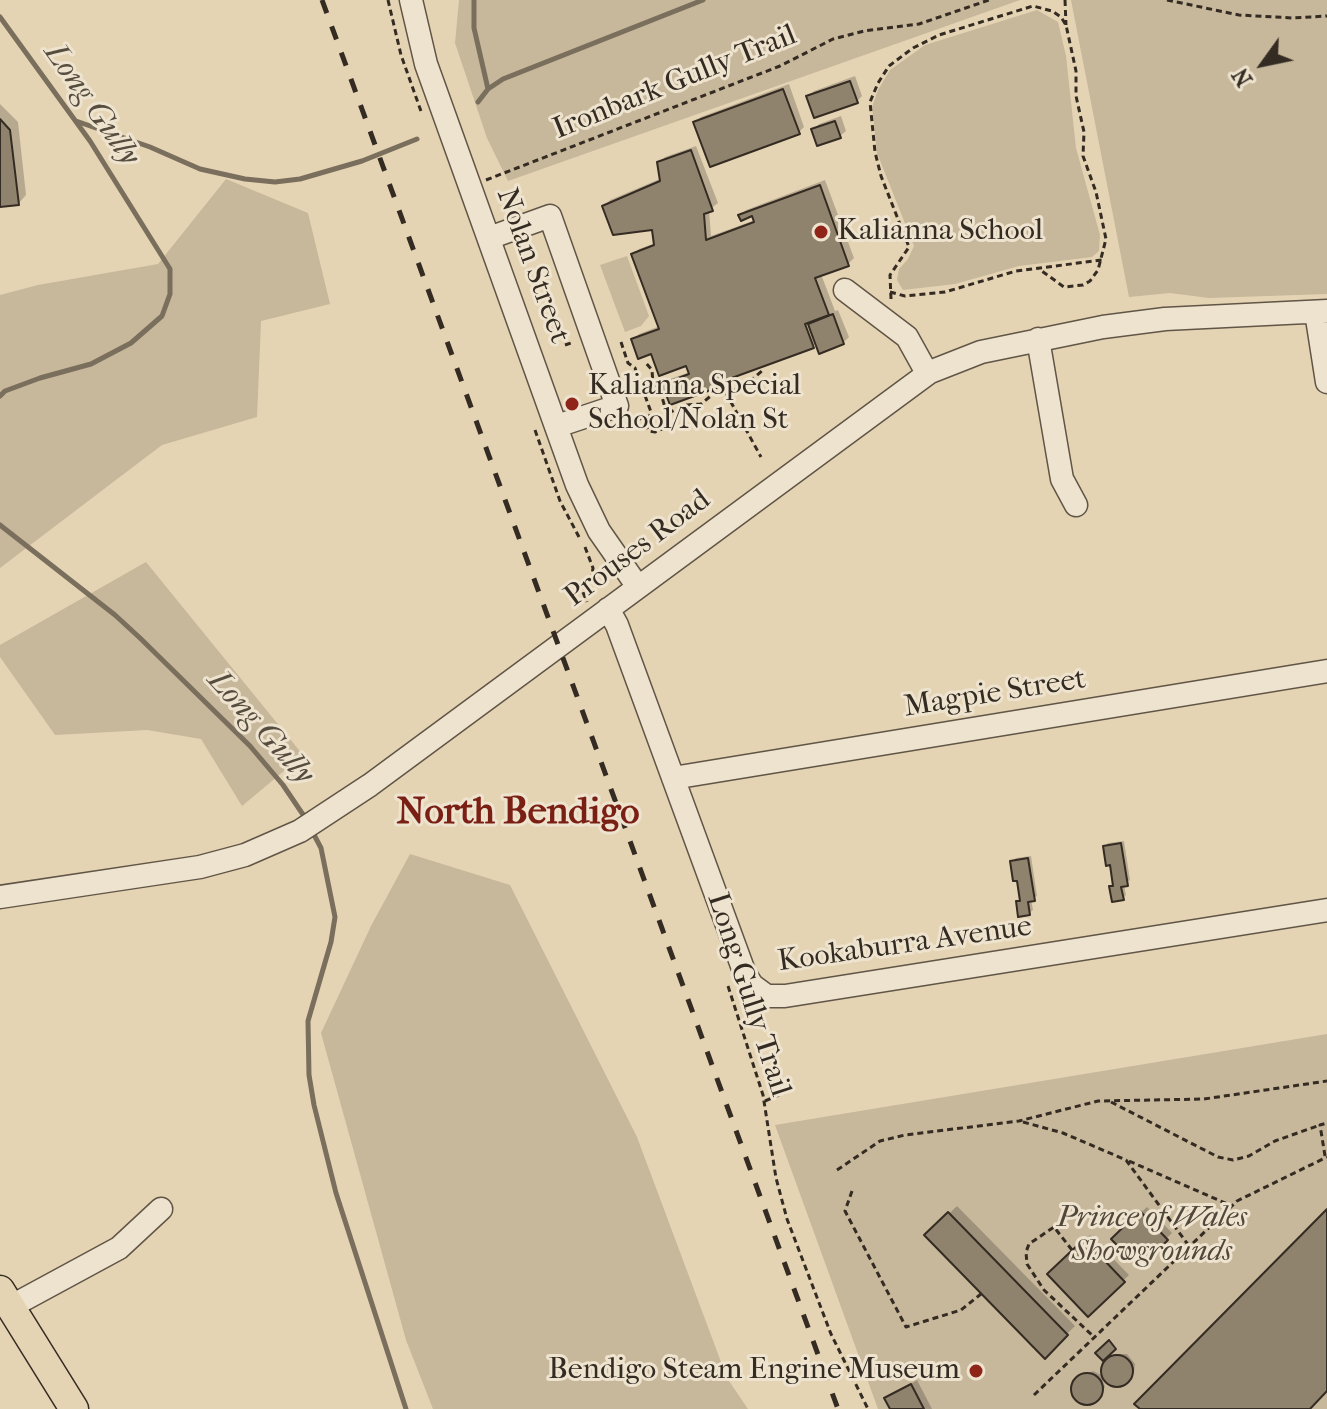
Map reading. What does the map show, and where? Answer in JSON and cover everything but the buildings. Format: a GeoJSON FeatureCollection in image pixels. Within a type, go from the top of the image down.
{"type":"FeatureCollection","features":[{"type":"Feature","properties":{"kind":"main road"},"geometry":{"type":"LineString","coordinates":[[5,1299],[74,1409]]}},
{"type":"Feature","properties":{"kind":"street","name":"Nolan Street"},"geometry":{"type":"LineString","coordinates":[[411,0],[426,64],[584,504],[638,587]]}},
{"type":"Feature","properties":{"kind":"street"},"geometry":{"type":"LineString","coordinates":[[489,238],[550,216],[556,231],[617,406],[557,426]]}},
{"type":"Feature","properties":{"kind":"street"},"geometry":{"type":"LineString","coordinates":[[845,290],[907,337],[927,373]]}},
{"type":"Feature","properties":{"kind":"street"},"geometry":{"type":"LineString","coordinates":[[1321,311],[1327,382]]}},
{"type":"Feature","properties":{"kind":"street","name":"Prouses Road"},"geometry":{"type":"LineString","coordinates":[[2,896],[200,867],[245,855],[309,826],[927,373],[981,352],[1103,327],[1165,319],[1321,311]]}},
{"type":"Feature","properties":{"kind":"street"},"geometry":{"type":"LineString","coordinates":[[1038,339],[1062,479],[1076,505]]}},
{"type":"Feature","properties":{"kind":"street","name":"Kookaburra Avenue"},"geometry":{"type":"LineString","coordinates":[[608,609],[617,625],[745,974],[756,989],[773,997],[1327,910]]}},
{"type":"Feature","properties":{"kind":"street","name":"Magpie Street"},"geometry":{"type":"LineString","coordinates":[[673,778],[1327,671]]}},
{"type":"Feature","properties":{"kind":"street"},"geometry":{"type":"LineString","coordinates":[[5,1299],[119,1248],[161,1209]]}},
{"type":"Feature","properties":{"kind":"path","name":"Ironbark Gully Trail"},"geometry":{"type":"LineString","coordinates":[[470,185],[758,75],[833,39],[864,31],[919,24],[989,0]]}},
{"type":"Feature","properties":{"kind":"path"},"geometry":{"type":"LineString","coordinates":[[1039,269],[1056,283],[1072,287],[1090,281],[1102,260],[1106,239],[1104,221],[1083,156],[1084,132],[1076,96],[1076,71],[1066,25],[1065,0]]}},
{"type":"Feature","properties":{"kind":"path"},"geometry":{"type":"LineString","coordinates":[[1167,0],[1239,15],[1327,16]]}},
{"type":"Feature","properties":{"kind":"path"},"geometry":{"type":"LineString","coordinates":[[902,334],[890,292],[890,275],[909,247],[881,176],[875,152],[870,102],[889,66],[913,48],[939,35],[1033,6],[1039,1]]}},
{"type":"Feature","properties":{"kind":"path"},"geometry":{"type":"LineString","coordinates":[[1033,6],[1052,11],[1066,25]]}},
{"type":"Feature","properties":{"kind":"path"},"geometry":{"type":"LineString","coordinates":[[890,292],[905,296],[945,292],[1016,271],[1102,260]]}},
{"type":"Feature","properties":{"kind":"path"},"geometry":{"type":"LineString","coordinates":[[621,342],[628,363],[635,368],[650,409],[645,423],[647,429],[655,432],[667,427],[669,422],[662,397],[653,384],[652,370],[645,362]]}},
{"type":"Feature","properties":{"kind":"path"},"geometry":{"type":"LineString","coordinates":[[667,413],[687,405],[701,404],[713,394],[741,389],[763,370]]}},
{"type":"Feature","properties":{"kind":"path"},"geometry":{"type":"LineString","coordinates":[[653,384],[669,378]]}},
{"type":"Feature","properties":{"kind":"path"},"geometry":{"type":"LineString","coordinates":[[721,384],[761,457]]}},
{"type":"Feature","properties":{"kind":"path","name":"Long Gully Trail"},"geometry":{"type":"LineString","coordinates":[[723,973],[742,1023],[765,1101],[776,1178],[787,1219],[831,1334],[868,1409]]}},
{"type":"Feature","properties":{"kind":"path"},"geometry":{"type":"LineString","coordinates":[[837,1170],[880,1141],[1019,1121],[1107,1101],[1204,1099],[1327,1081]]}},
{"type":"Feature","properties":{"kind":"path"},"geometry":{"type":"LineString","coordinates":[[765,1101],[793,1089]]}},
{"type":"Feature","properties":{"kind":"path"},"geometry":{"type":"LineString","coordinates":[[1107,1101],[1218,1157],[1233,1160],[1327,1123]]}},
{"type":"Feature","properties":{"kind":"path"},"geometry":{"type":"LineString","coordinates":[[1019,1121],[1063,1133],[1232,1206]]}},
{"type":"Feature","properties":{"kind":"path"},"geometry":{"type":"LineString","coordinates":[[1034,1395],[1232,1206],[1327,1158],[1320,1125]]}},
{"type":"Feature","properties":{"kind":"path"},"geometry":{"type":"LineString","coordinates":[[1126,1160],[1189,1246]]}},
{"type":"Feature","properties":{"kind":"path"},"geometry":{"type":"LineString","coordinates":[[852,1191],[845,1211],[906,1327],[961,1310],[981,1294]]}},
{"type":"Feature","properties":{"kind":"path"},"geometry":{"type":"LineString","coordinates":[[1072,1250],[1054,1227],[1029,1244],[1027,1264],[1044,1290],[1094,1337]]}},
{"type":"Feature","properties":{"kind":"green space"},"geometry":{"type":"Polygon","coordinates":[[[459,0],[1020,0],[508,181],[487,138],[455,43],[459,0]]]}},
{"type":"Feature","properties":{"kind":"green space"},"geometry":{"type":"Polygon","coordinates":[[[1071,0],[1327,0],[1327,294],[1209,298],[1170,293],[1129,297],[1071,0]]]}},
{"type":"Feature","properties":{"kind":"green space"},"geometry":{"type":"Polygon","coordinates":[[[1037,10],[1058,22],[1066,56],[1076,148],[1100,235],[1099,251],[1092,257],[1019,266],[955,284],[903,290],[897,280],[899,269],[914,246],[877,153],[872,107],[878,90],[890,70],[925,45],[1037,10]]]}},
{"type":"Feature","properties":{"kind":"green space"},"geometry":{"type":"Polygon","coordinates":[[[226,179],[308,213],[330,304],[261,321],[257,417],[162,445],[0,568],[0,295],[38,285],[158,264],[226,179]]]}},
{"type":"Feature","properties":{"kind":"green space"},"geometry":{"type":"Polygon","coordinates":[[[627,256],[649,316],[641,326],[625,332],[600,265],[627,256]]]}},
{"type":"Feature","properties":{"kind":"green space"},"geometry":{"type":"Polygon","coordinates":[[[146,562],[303,755],[242,806],[201,739],[147,730],[55,735],[0,657],[0,645],[146,562]]]}},
{"type":"Feature","properties":{"kind":"green space"},"geometry":{"type":"Polygon","coordinates":[[[410,854],[510,885],[637,1137],[727,1378],[748,1409],[433,1409],[406,1340],[321,1033],[371,926],[410,854]]]}},
{"type":"Feature","properties":{"kind":"green space","name":"Prince of Wales Showgrounds"},"geometry":{"type":"Polygon","coordinates":[[[1327,1034],[1327,1409],[878,1409],[775,1125],[1327,1034]]]}},
{"type":"Feature","properties":{"kind":"waterway"},"geometry":{"type":"LineString","coordinates":[[474,0],[474,28],[488,89]]}},
{"type":"Feature","properties":{"kind":"waterway"},"geometry":{"type":"LineString","coordinates":[[478,102],[488,89],[503,79],[703,0]]}},
{"type":"Feature","properties":{"kind":"waterway","name":"Long Gully"},"geometry":{"type":"LineString","coordinates":[[0,17],[90,141],[170,269],[170,294],[162,316],[131,343],[91,364],[40,378],[5,391],[0,396]]}},
{"type":"Feature","properties":{"kind":"waterway"},"geometry":{"type":"LineString","coordinates":[[76,121],[150,147],[200,169],[275,182],[300,179],[362,161],[417,139]]}},
{"type":"Feature","properties":{"kind":"waterway","name":"Long Gully"},"geometry":{"type":"LineString","coordinates":[[0,525],[140,638],[250,746],[283,785],[306,819]]}},
{"type":"Feature","properties":{"kind":"waterway","name":"Long Gully"},"geometry":{"type":"LineString","coordinates":[[312,831],[321,848],[335,917],[331,942],[308,1021],[309,1075],[336,1193],[406,1409]]}},
{"type":"Feature","properties":{"kind":"railway"},"geometry":{"type":"LineString","coordinates":[[322,0],[838,1409]]}},
{"type":"Feature","properties":{"kind":"place","name":"Kalianna School"},"geometry":{"type":"Point","coordinates":[821,232]}},
{"type":"Feature","properties":{"kind":"place","name":"Kalianna Special School/Nolan St"},"geometry":{"type":"Point","coordinates":[572,404]}},
{"type":"Feature","properties":{"kind":"place","name":"Bendigo Steam Engine Museum"},"geometry":{"type":"Point","coordinates":[976,1371]}},
{"type":"Feature","properties":{"kind":"district","name":"North Bendigo"},"geometry":{"type":"Point","coordinates":[518,814]}}]}
